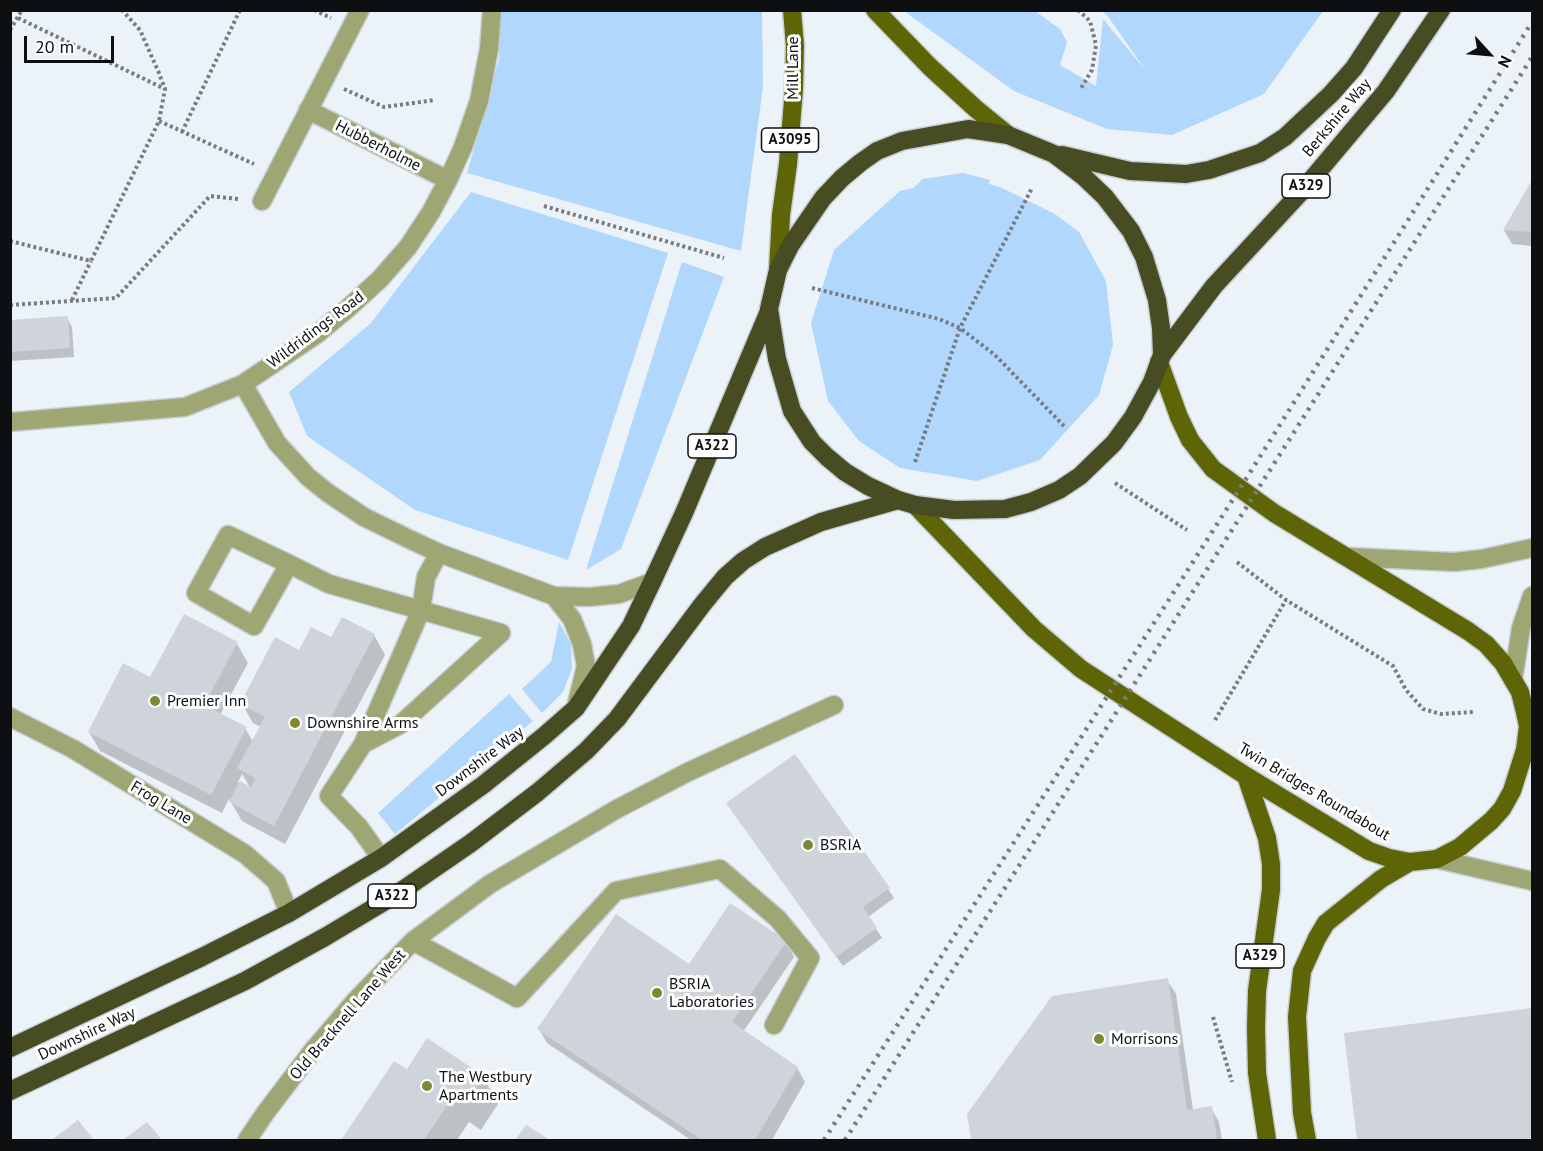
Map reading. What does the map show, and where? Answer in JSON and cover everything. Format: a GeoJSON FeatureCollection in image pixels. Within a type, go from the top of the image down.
{"type":"FeatureCollection","features":[{"type":"Feature","properties":{"kind":"highway","name":"Berkshire Way"},"geometry":{"type":"LineString","coordinates":[[1054,154],[1130,171],[1186,174],[1209,170],[1260,153],[1285,137],[1331,94],[1354,68],[1392,10]]}},
{"type":"Feature","properties":{"kind":"highway","name":"Berkshire Way"},"geometry":{"type":"LineString","coordinates":[[1160,358],[1214,286],[1301,192],[1386,91],[1442,10]]}},
{"type":"Feature","properties":{"kind":"highway","name":"Twin Bridges Roundabout"},"geometry":{"type":"LineString","coordinates":[[968,129],[1008,135],[1054,154],[1083,176],[1105,197],[1131,231],[1144,257],[1157,300],[1160,358],[1152,382],[1133,417],[1114,443],[1080,476],[1059,490],[1005,509],[954,510],[907,502],[868,486],[845,472],[812,442],[792,411],[775,349],[769,309],[778,270],[790,246],[823,198],[860,163],[878,152],[902,141],[968,129]]}},
{"type":"Feature","properties":{"kind":"highway","name":"Downshire Way"},"geometry":{"type":"LineString","coordinates":[[10,1048],[289,913],[381,858],[483,785],[576,708],[631,626],[684,513],[769,309]]}},
{"type":"Feature","properties":{"kind":"highway","name":"Downshire Way"},"geometry":{"type":"LineString","coordinates":[[10,1091],[245,981],[325,938],[396,894],[471,843],[538,792],[586,751],[617,719],[725,577],[743,561],[765,547],[821,522],[907,502]]}},
{"type":"Feature","properties":{"kind":"main road","name":"Mill Lane"},"geometry":{"type":"LineString","coordinates":[[778,270],[781,215],[794,88],[795,46],[792,10]]}},
{"type":"Feature","properties":{"kind":"main road"},"geometry":{"type":"LineString","coordinates":[[875,10],[930,67],[975,109],[1008,135]]}},
{"type":"Feature","properties":{"kind":"main road","name":"Twin Bridges Roundabout"},"geometry":{"type":"LineString","coordinates":[[907,502],[1034,629],[1081,669],[1246,776],[1369,851],[1410,862],[1437,859],[1460,847],[1476,835],[1502,808],[1512,791],[1520,769],[1530,731],[1520,692],[1503,663],[1477,638],[1416,597],[1274,513],[1213,469],[1190,440],[1179,417],[1160,358]]}},
{"type":"Feature","properties":{"kind":"main road","name":"A329"},"geometry":{"type":"LineString","coordinates":[[1246,776],[1268,838],[1271,864],[1271,890],[1258,979],[1256,1028],[1257,1073],[1267,1140]]}},
{"type":"Feature","properties":{"kind":"main road","name":"A329"},"geometry":{"type":"LineString","coordinates":[[1306,1140],[1302,1113],[1297,1017],[1298,994],[1304,963],[1326,924],[1381,879],[1410,862]]}},
{"type":"Feature","properties":{"kind":"street"},"geometry":{"type":"LineString","coordinates":[[262,201],[360,10]]}},
{"type":"Feature","properties":{"kind":"street","name":"Wildridings Road"},"geometry":{"type":"LineString","coordinates":[[10,422],[185,407],[243,384],[316,334],[346,310],[380,279],[408,247],[431,212],[448,180],[463,147],[479,101],[489,49],[492,10]]}},
{"type":"Feature","properties":{"kind":"street","name":"Hubberholme"},"geometry":{"type":"LineString","coordinates":[[308,110],[448,180]]}},
{"type":"Feature","properties":{"kind":"street"},"geometry":{"type":"LineString","coordinates":[[243,384],[277,443],[308,477],[364,517],[439,553],[554,596],[589,597],[619,594],[652,582]]}},
{"type":"Feature","properties":{"kind":"street"},"geometry":{"type":"LineString","coordinates":[[289,564],[254,626],[196,593],[228,535],[289,564],[329,584],[501,633],[400,724],[363,744]]}},
{"type":"Feature","properties":{"kind":"street"},"geometry":{"type":"LineString","coordinates":[[1349,557],[1454,562],[1482,560],[1533,548]]}},
{"type":"Feature","properties":{"kind":"street"},"geometry":{"type":"LineString","coordinates":[[381,858],[359,827],[329,796],[363,744],[422,610],[426,577],[439,553]]}},
{"type":"Feature","properties":{"kind":"street"},"geometry":{"type":"LineString","coordinates":[[554,596],[572,619],[582,644],[586,666],[576,708]]}},
{"type":"Feature","properties":{"kind":"street"},"geometry":{"type":"LineString","coordinates":[[1513,680],[1521,628],[1533,596]]}},
{"type":"Feature","properties":{"kind":"street","name":"Old Bracknell Lane West"},"geometry":{"type":"LineString","coordinates":[[247,1140],[314,1049],[356,1000],[413,941],[490,884],[617,809],[688,772],[834,705]]}},
{"type":"Feature","properties":{"kind":"street","name":"Frog Lane"},"geometry":{"type":"LineString","coordinates":[[10,717],[73,749],[244,854],[276,881],[289,913]]}},
{"type":"Feature","properties":{"kind":"street"},"geometry":{"type":"LineString","coordinates":[[1437,859],[1533,881]]}},
{"type":"Feature","properties":{"kind":"street"},"geometry":{"type":"LineString","coordinates":[[413,941],[517,998],[616,891],[720,869],[778,919],[810,958],[774,1025]]}},
{"type":"Feature","properties":{"kind":"path"},"geometry":{"type":"LineString","coordinates":[[10,30],[22,10]]}},
{"type":"Feature","properties":{"kind":"path"},"geometry":{"type":"LineString","coordinates":[[72,301],[159,121],[165,89],[141,30],[122,10]]}},
{"type":"Feature","properties":{"kind":"path"},"geometry":{"type":"LineString","coordinates":[[182,132],[240,10]]}},
{"type":"Feature","properties":{"kind":"path"},"geometry":{"type":"LineString","coordinates":[[1078,10],[1090,21],[1096,45],[1092,70],[1080,90]]}},
{"type":"Feature","properties":{"kind":"path"},"geometry":{"type":"LineString","coordinates":[[18,18],[165,89]]}},
{"type":"Feature","properties":{"kind":"path"},"geometry":{"type":"LineString","coordinates":[[323,79],[384,107],[435,100]]}},
{"type":"Feature","properties":{"kind":"path"},"geometry":{"type":"LineString","coordinates":[[159,121],[275,173]]}},
{"type":"Feature","properties":{"kind":"path"},"geometry":{"type":"LineString","coordinates":[[915,462],[960,328],[1032,188]]}},
{"type":"Feature","properties":{"kind":"path"},"geometry":{"type":"LineString","coordinates":[[10,305],[116,297],[210,196],[262,201]]}},
{"type":"Feature","properties":{"kind":"path"},"geometry":{"type":"LineString","coordinates":[[544,206],[724,258]]}},
{"type":"Feature","properties":{"kind":"path"},"geometry":{"type":"LineString","coordinates":[[10,241],[91,261]]}},
{"type":"Feature","properties":{"kind":"path"},"geometry":{"type":"LineString","coordinates":[[812,288],[939,320],[960,328],[995,355],[1064,426]]}},
{"type":"Feature","properties":{"kind":"path"},"geometry":{"type":"LineString","coordinates":[[1114,483],[1187,530]]}},
{"type":"Feature","properties":{"kind":"path"},"geometry":{"type":"LineString","coordinates":[[1237,562],[1286,600],[1393,666],[1406,690],[1423,709],[1441,714],[1473,712]]}},
{"type":"Feature","properties":{"kind":"path"},"geometry":{"type":"LineString","coordinates":[[1215,720],[1286,600]]}},
{"type":"Feature","properties":{"kind":"path"},"geometry":{"type":"LineString","coordinates":[[1213,1017],[1234,1091]]}},
{"type":"Feature","properties":{"kind":"shaded area"},"geometry":{"type":"Polygon","coordinates":[[[500,11],[762,11],[763,86],[741,251],[467,173],[499,59],[500,11]]]}},
{"type":"Feature","properties":{"kind":"shaded area"},"geometry":{"type":"Polygon","coordinates":[[[904,11],[1035,11],[1060,29],[1067,42],[1060,65],[1096,86],[1103,19],[1146,71],[1107,15],[1101,11],[1323,11],[1264,94],[1172,135],[1107,129],[1014,91],[904,11]]]}},
{"type":"Feature","properties":{"kind":"shaded area"},"geometry":{"type":"Polygon","coordinates":[[[963,173],[990,180],[989,184],[1000,187],[1055,214],[1079,232],[1106,281],[1113,345],[1099,395],[1040,460],[977,481],[900,468],[859,441],[828,401],[811,323],[834,250],[900,191],[913,188],[923,179],[963,173]]]}},
{"type":"Feature","properties":{"kind":"shaded area"},"geometry":{"type":"Polygon","coordinates":[[[471,192],[668,253],[568,560],[415,510],[307,436],[289,392],[371,323],[471,192]]]}},
{"type":"Feature","properties":{"kind":"shaded area"},"geometry":{"type":"Polygon","coordinates":[[[682,262],[724,277],[621,549],[586,570],[682,262]]]}},
{"type":"Feature","properties":{"kind":"shaded area"},"geometry":{"type":"Polygon","coordinates":[[[559,622],[571,644],[572,669],[563,692],[542,713],[522,689],[551,662],[559,622]]]}},
{"type":"Feature","properties":{"kind":"shaded area"},"geometry":{"type":"Polygon","coordinates":[[[509,694],[533,721],[395,834],[378,813],[509,694]]]}},
{"type":"Feature","properties":{"kind":"building"},"geometry":{"type":"Polygon","coordinates":[[[1532,180],[1532,232],[1503,230],[1532,180]]]}},
{"type":"Feature","properties":{"kind":"building"},"geometry":{"type":"Polygon","coordinates":[[[68,316],[70,348],[10,352],[10,320],[68,316]]]}},
{"type":"Feature","properties":{"kind":"building","name":"Premier Inn"},"geometry":{"type":"Polygon","coordinates":[[[184,614],[238,642],[204,705],[247,727],[211,795],[88,732],[123,663],[150,677],[184,614]]]}},
{"type":"Feature","properties":{"kind":"building","name":"Downshire Arms"},"geometry":{"type":"Polygon","coordinates":[[[342,617],[375,634],[274,826],[229,802],[240,781],[251,787],[255,778],[237,768],[265,717],[240,704],[275,637],[299,650],[311,627],[331,637],[342,617]]]}},
{"type":"Feature","properties":{"kind":"building","name":"BSRIA"},"geometry":{"type":"Polygon","coordinates":[[[795,754],[890,888],[863,907],[877,928],[836,957],[726,803],[795,754]]]}},
{"type":"Feature","properties":{"kind":"building","name":"BSRIA Laboratories"},"geometry":{"type":"Polygon","coordinates":[[[730,903],[787,941],[732,1022],[798,1067],[755,1140],[702,1140],[537,1029],[616,914],[689,964],[730,903]]]}},
{"type":"Feature","properties":{"kind":"building","name":"Morrisons"},"geometry":{"type":"Polygon","coordinates":[[[1168,978],[1187,1110],[1212,1106],[1217,1140],[971,1140],[967,1114],[1052,996],[1168,978]]]}},
{"type":"Feature","properties":{"kind":"building"},"geometry":{"type":"Polygon","coordinates":[[[1532,1008],[1532,1140],[1357,1140],[1344,1033],[1532,1008]]]}},
{"type":"Feature","properties":{"kind":"building","name":"The Westbury Apartments"},"geometry":{"type":"Polygon","coordinates":[[[427,1038],[484,1076],[465,1104],[453,1097],[424,1140],[341,1140],[394,1061],[407,1069],[427,1038]]]}},
{"type":"Feature","properties":{"kind":"building"},"geometry":{"type":"Polygon","coordinates":[[[78,1120],[94,1140],[52,1140],[78,1120]]]}},
{"type":"Feature","properties":{"kind":"building"},"geometry":{"type":"Polygon","coordinates":[[[147,1122],[162,1140],[123,1140],[147,1122]]]}},
{"type":"Feature","properties":{"kind":"building"},"geometry":{"type":"Polygon","coordinates":[[[526,1125],[550,1140],[515,1140],[526,1125]]]}},
{"type":"Feature","properties":{"kind":"railway"},"geometry":{"type":"LineString","coordinates":[[824,1140],[1251,471],[1532,22]]}},
{"type":"Feature","properties":{"kind":"railway"},"geometry":{"type":"LineString","coordinates":[[845,1140],[1532,57]]}},
{"type":"Feature","properties":{"kind":"place","name":"Premier Inn"},"geometry":{"type":"Point","coordinates":[155,701]}},
{"type":"Feature","properties":{"kind":"place","name":"Downshire Arms"},"geometry":{"type":"Point","coordinates":[295,723]}},
{"type":"Feature","properties":{"kind":"place","name":"BSRIA"},"geometry":{"type":"Point","coordinates":[808,845]}},
{"type":"Feature","properties":{"kind":"place","name":"BSRIA Laboratories"},"geometry":{"type":"Point","coordinates":[657,993]}},
{"type":"Feature","properties":{"kind":"place","name":"Morrisons"},"geometry":{"type":"Point","coordinates":[1099,1039]}},
{"type":"Feature","properties":{"kind":"place","name":"The Westbury Apartments"},"geometry":{"type":"Point","coordinates":[427,1086]}}]}
